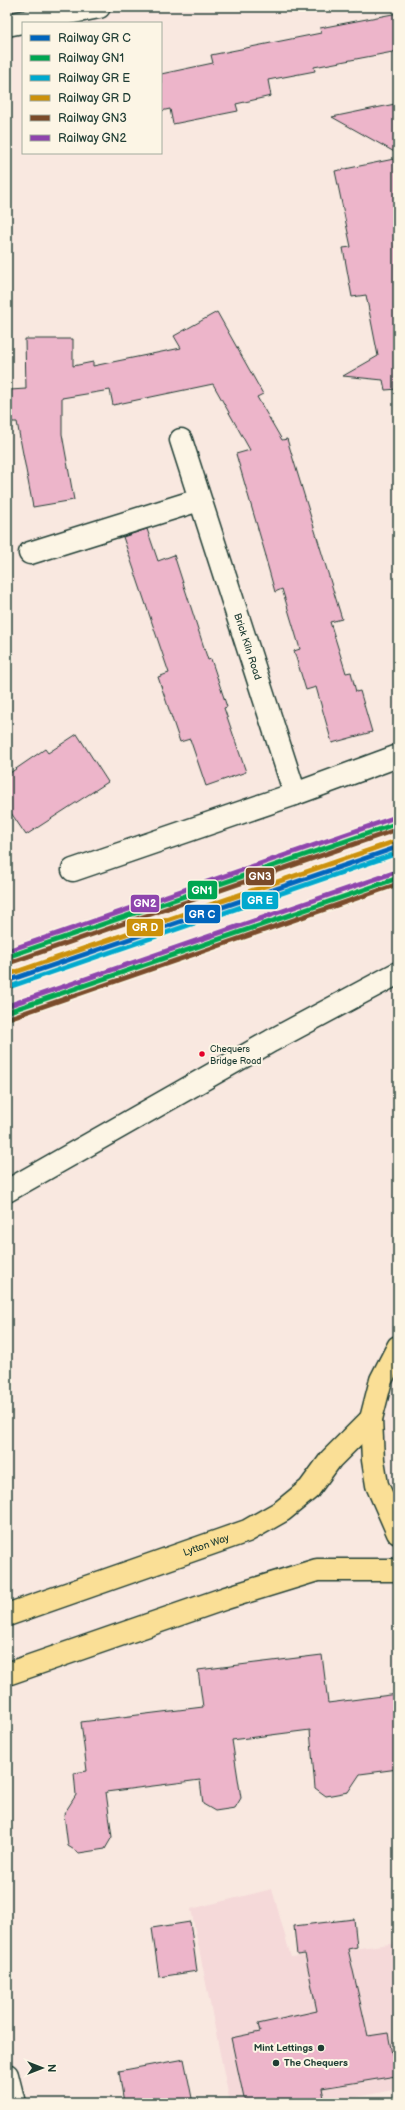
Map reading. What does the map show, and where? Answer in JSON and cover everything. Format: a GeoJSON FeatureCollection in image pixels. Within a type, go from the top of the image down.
{"type":"FeatureCollection","features":[{"type":"Feature","properties":{"kind":"main road"},"geometry":{"type":"LineString","coordinates":[[398,1347],[381,1380],[371,1419],[373,1460],[377,1485],[398,1534]]}},
{"type":"Feature","properties":{"kind":"main road","name":"Lytton Way"},"geometry":{"type":"LineString","coordinates":[[7,1615],[253,1527],[282,1511],[309,1489],[331,1459],[371,1419]]}},
{"type":"Feature","properties":{"kind":"main road"},"geometry":{"type":"LineString","coordinates":[[7,1674],[226,1598],[317,1570],[398,1570]]}},
{"type":"Feature","properties":{"kind":"street"},"geometry":{"type":"LineString","coordinates":[[22,22],[99,7]]}},
{"type":"Feature","properties":{"kind":"street"},"geometry":{"type":"LineString","coordinates":[[7,25],[22,22]]}},
{"type":"Feature","properties":{"kind":"street","name":"Brick Kiln Road"},"geometry":{"type":"LineString","coordinates":[[181,440],[199,500],[295,794]]}},
{"type":"Feature","properties":{"kind":"street"},"geometry":{"type":"LineString","coordinates":[[30,553],[199,500]]}},
{"type":"Feature","properties":{"kind":"street"},"geometry":{"type":"LineString","coordinates":[[73,870],[295,794],[398,756]]}},
{"type":"Feature","properties":{"kind":"street"},"geometry":{"type":"LineString","coordinates":[[7,1191],[271,1041],[398,973]]}},
{"type":"Feature","properties":{"kind":"street"},"geometry":{"type":"LineString","coordinates":[[7,2075],[14,2103]]}},
{"type":"Feature","properties":{"kind":"shaded area"},"geometry":{"type":"Polygon","coordinates":[[[272,1889],[291,1957],[398,1943],[398,2089],[327,2103],[230,2103],[191,1909],[272,1889]]]}},
{"type":"Feature","properties":{"kind":"building"},"geometry":{"type":"Polygon","coordinates":[[[398,13],[398,51],[314,67],[315,71],[268,80],[271,96],[236,104],[238,111],[173,124],[170,109],[162,111],[162,74],[213,63],[211,55],[321,33],[320,28],[398,13]]]}},
{"type":"Feature","properties":{"kind":"building"},"geometry":{"type":"Polygon","coordinates":[[[395,104],[398,118],[398,154],[332,117],[395,104]]]}},
{"type":"Feature","properties":{"kind":"building"},"geometry":{"type":"Polygon","coordinates":[[[394,159],[398,179],[398,389],[385,390],[383,380],[343,376],[378,356],[366,295],[352,297],[343,248],[351,247],[335,171],[394,159]]]}},
{"type":"Feature","properties":{"kind":"building"},"geometry":{"type":"Polygon","coordinates":[[[217,312],[263,394],[257,397],[282,440],[287,439],[342,619],[330,622],[346,673],[351,672],[356,692],[360,691],[372,732],[332,743],[316,687],[306,690],[294,651],[300,649],[282,589],[275,592],[236,454],[250,450],[213,384],[113,405],[110,390],[62,398],[62,434],[74,500],[33,507],[17,422],[11,422],[10,390],[26,389],[25,339],[73,339],[73,366],[93,362],[93,366],[181,348],[174,336],[217,312]]]}},
{"type":"Feature","properties":{"kind":"building"},"geometry":{"type":"Polygon","coordinates":[[[147,529],[158,561],[174,555],[208,660],[211,659],[227,707],[224,708],[246,772],[206,786],[190,739],[180,742],[158,677],[169,673],[123,537],[147,529]]]}},
{"type":"Feature","properties":{"kind":"building"},"geometry":{"type":"Polygon","coordinates":[[[77,734],[108,782],[26,835],[7,807],[7,775],[45,749],[48,753],[77,734]]]}},
{"type":"Feature","properties":{"kind":"building"},"geometry":{"type":"Polygon","coordinates":[[[322,1655],[328,1703],[398,1694],[398,1769],[360,1774],[348,1792],[326,1796],[315,1788],[310,1730],[232,1740],[241,1798],[235,1808],[215,1811],[203,1804],[200,1780],[106,1792],[112,1837],[105,1849],[79,1853],[68,1846],[64,1814],[76,1795],[74,1773],[87,1771],[81,1722],[203,1707],[198,1670],[322,1655]]]}},
{"type":"Feature","properties":{"kind":"building"},"geometry":{"type":"Polygon","coordinates":[[[354,1919],[357,1947],[348,1949],[368,2036],[388,2033],[396,2076],[322,2088],[325,2103],[245,2103],[231,2038],[260,2032],[258,2024],[317,2011],[305,1954],[297,1955],[294,1926],[354,1919]]]}},
{"type":"Feature","properties":{"kind":"building"},"geometry":{"type":"Polygon","coordinates":[[[190,1922],[197,1971],[159,1977],[152,1928],[190,1922]]]}},
{"type":"Feature","properties":{"kind":"building"},"geometry":{"type":"Polygon","coordinates":[[[184,2059],[193,2103],[124,2103],[119,2071],[184,2059]]]}},
{"type":"Feature","properties":{"kind":"transit line"},"geometry":{"type":"LineString","coordinates":[[7,975],[396,841]]}},
{"type":"Feature","properties":{"kind":"transit line"},"geometry":{"type":"LineString","coordinates":[[7,981],[398,847]]}},
{"type":"Feature","properties":{"kind":"transit line"},"geometry":{"type":"LineString","coordinates":[[9,987],[398,853]]}},
{"type":"Feature","properties":{"kind":"rail line","name":"GN2"},"geometry":{"type":"LineString","coordinates":[[7,951],[396,817]]}},
{"type":"Feature","properties":{"kind":"rail line","name":"GN1"},"geometry":{"type":"LineString","coordinates":[[7,957],[398,823]]}},
{"type":"Feature","properties":{"kind":"rail line","name":"GN3"},"geometry":{"type":"LineString","coordinates":[[9,963],[398,829]]}},
{"type":"Feature","properties":{"kind":"rail line","name":"GN2"},"geometry":{"type":"LineString","coordinates":[[7,1006],[396,872]]}},
{"type":"Feature","properties":{"kind":"rail line","name":"GN1"},"geometry":{"type":"LineString","coordinates":[[7,1012],[398,878]]}},
{"type":"Feature","properties":{"kind":"rail line","name":"GN3"},"geometry":{"type":"LineString","coordinates":[[9,1018],[398,884]]}},
{"type":"Feature","properties":{"kind":"place","name":"Chequers Bridge Road"},"geometry":{"type":"Point","coordinates":[202,1054]}},
{"type":"Feature","properties":{"kind":"place","name":"Mint Lettings"},"geometry":{"type":"Point","coordinates":[321,2048]}},
{"type":"Feature","properties":{"kind":"place","name":"The Chequers"},"geometry":{"type":"Point","coordinates":[276,2063]}}]}
